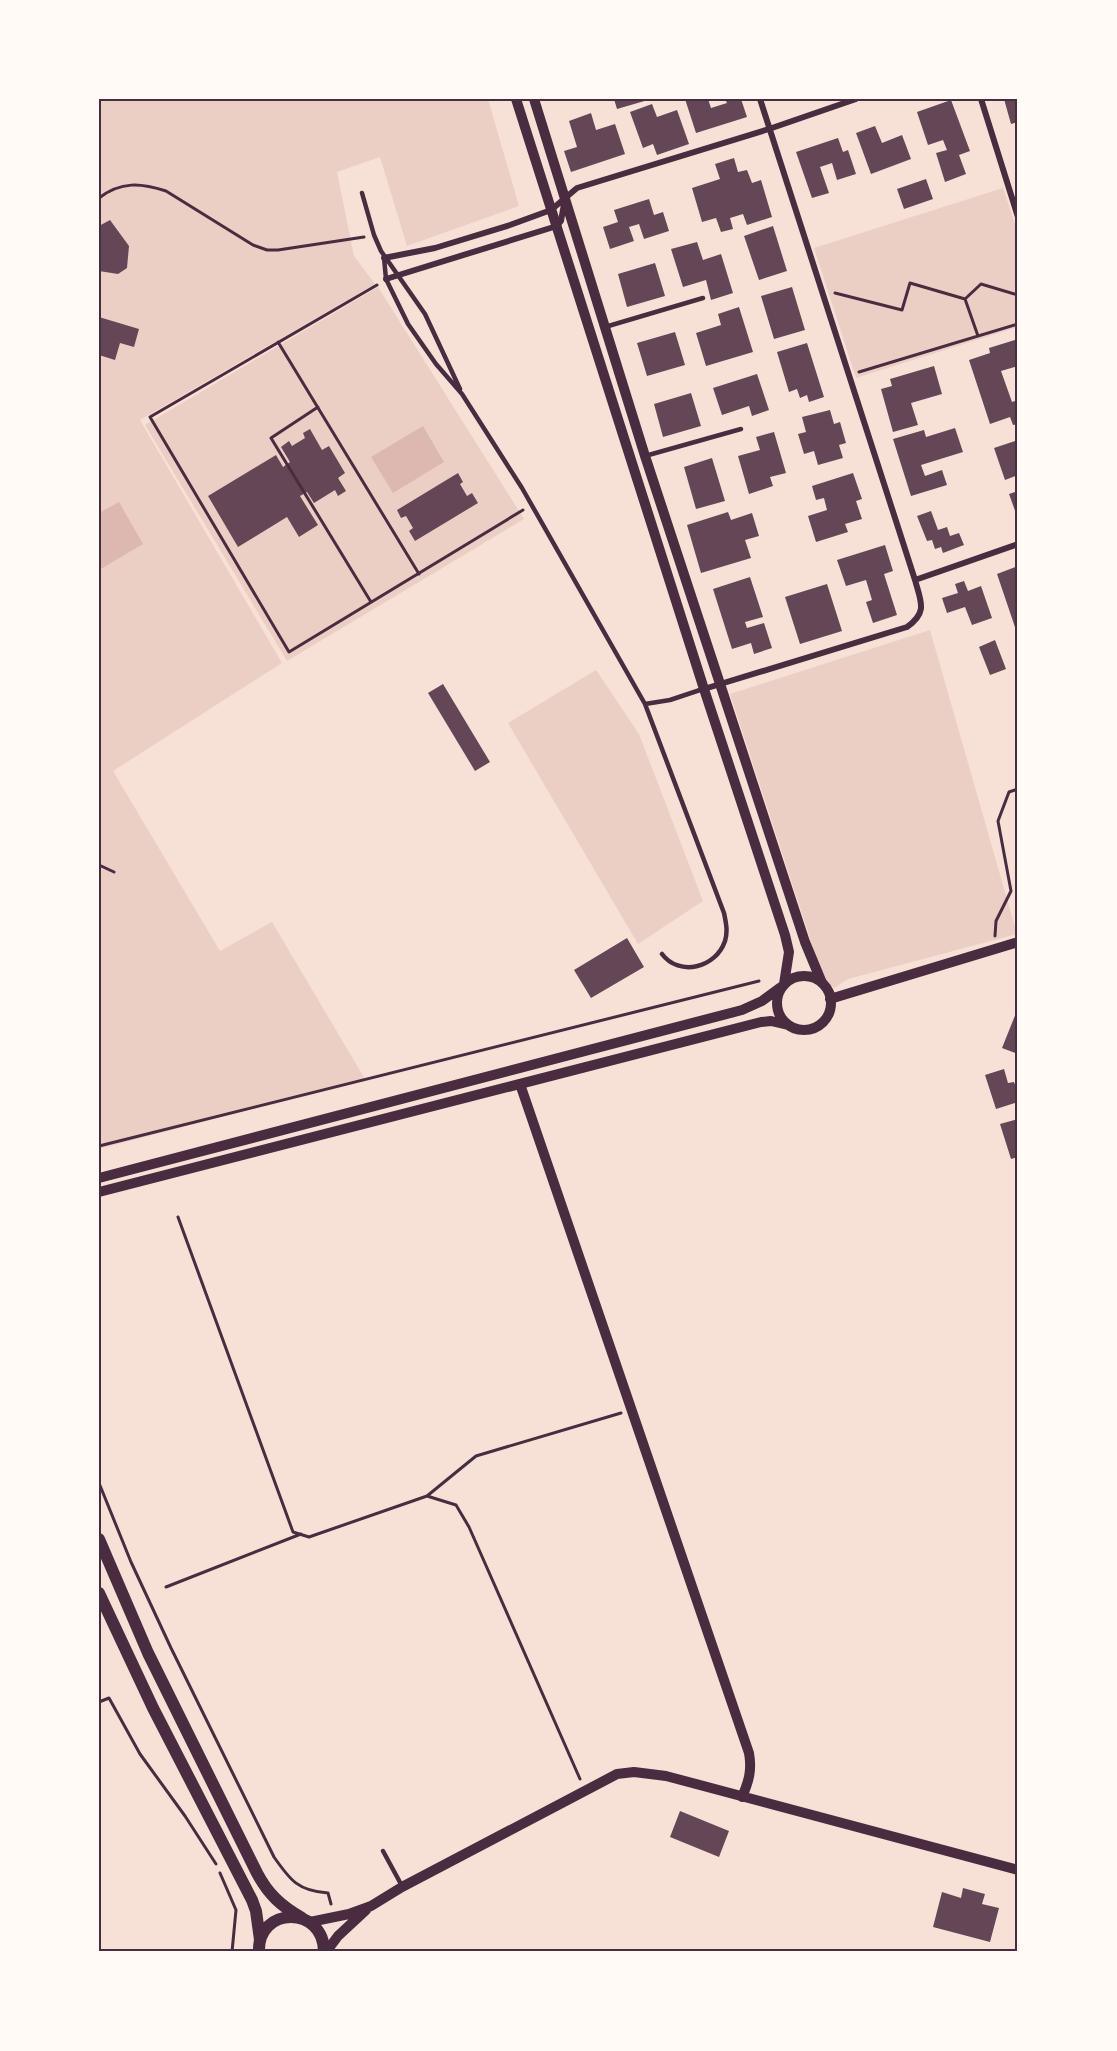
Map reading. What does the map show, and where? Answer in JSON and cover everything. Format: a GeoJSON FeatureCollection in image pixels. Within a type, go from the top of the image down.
{"type":"FeatureCollection","features":[{"type":"Feature","properties":{"kind":"main road"},"geometry":{"type":"LineString","coordinates":[[99,1539],[148,1653],[257,1873],[271,1896],[287,1910],[306,1920],[321,1935],[325,1952]]}},
{"type":"Feature","properties":{"kind":"main road"},"geometry":{"type":"LineString","coordinates":[[99,1593],[153,1708],[252,1900],[256,1911],[260,1946]]}},
{"type":"Feature","properties":{"kind":"main road"},"geometry":{"type":"LineString","coordinates":[[260,1946],[269,1925],[277,1920],[285,1917],[306,1920]]}},
{"type":"Feature","properties":{"kind":"street"},"geometry":{"type":"LineString","coordinates":[[516,99],[785,935],[789,952],[783,986],[777,997],[777,1007],[781,1017],[788,1025]]}},
{"type":"Feature","properties":{"kind":"street"},"geometry":{"type":"LineString","coordinates":[[534,99],[645,456],[805,942],[822,983]]}},
{"type":"Feature","properties":{"kind":"street"},"geometry":{"type":"LineString","coordinates":[[704,689],[907,627],[916,620],[921,612],[922,604],[760,99]]}},
{"type":"Feature","properties":{"kind":"street"},"geometry":{"type":"LineString","coordinates":[[384,258],[435,248],[551,210],[577,188],[769,129],[856,99]]}},
{"type":"Feature","properties":{"kind":"street"},"geometry":{"type":"LineString","coordinates":[[981,99],[1018,217]]}},
{"type":"Feature","properties":{"kind":"street"},"geometry":{"type":"LineString","coordinates":[[386,279],[557,226],[561,221],[565,198]]}},
{"type":"Feature","properties":{"kind":"street"},"geometry":{"type":"LineString","coordinates":[[915,580],[1018,544]]}},
{"type":"Feature","properties":{"kind":"street"},"geometry":{"type":"LineString","coordinates":[[830,999],[1018,942]]}},
{"type":"Feature","properties":{"kind":"street"},"geometry":{"type":"LineString","coordinates":[[99,1178],[742,1010],[762,1001],[792,978],[805,975],[822,983],[828,990],[830,1008],[827,1017],[818,1026],[800,1030],[788,1025],[760,1022],[99,1192]]}},
{"type":"Feature","properties":{"kind":"street"},"geometry":{"type":"LineString","coordinates":[[520,1084],[749,1753],[752,1767],[750,1779],[742,1797]]}},
{"type":"Feature","properties":{"kind":"street"},"geometry":{"type":"LineString","coordinates":[[306,1920],[335,1917],[371,1905],[585,1790],[617,1774],[634,1772],[666,1776],[1018,1870]]}},
{"type":"Feature","properties":{"kind":"street"},"geometry":{"type":"LineString","coordinates":[[325,1952],[338,1936],[371,1905]]}},
{"type":"Feature","properties":{"kind":"lane"},"geometry":{"type":"LineString","coordinates":[[362,193],[374,235],[384,258],[386,279],[394,299],[418,339],[462,394]]}},
{"type":"Feature","properties":{"kind":"lane"},"geometry":{"type":"LineString","coordinates":[[384,258],[400,276],[430,323],[462,394],[532,504],[645,704],[724,913],[727,930],[724,943],[706,963],[692,968],[679,967],[668,962],[662,954]]}},
{"type":"Feature","properties":{"kind":"lane"},"geometry":{"type":"LineString","coordinates":[[605,327],[703,298]]}},
{"type":"Feature","properties":{"kind":"lane"},"geometry":{"type":"LineString","coordinates":[[645,456],[741,429]]}},
{"type":"Feature","properties":{"kind":"lane"},"geometry":{"type":"LineString","coordinates":[[645,704],[670,700],[704,689]]}},
{"type":"Feature","properties":{"kind":"lane"},"geometry":{"type":"LineString","coordinates":[[383,1851],[402,1887]]}},
{"type":"Feature","properties":{"kind":"path"},"geometry":{"type":"LineString","coordinates":[[99,198],[117,188],[131,184],[150,186],[166,191],[253,245],[267,250],[374,235]]}},
{"type":"Feature","properties":{"kind":"path"},"geometry":{"type":"LineString","coordinates":[[386,279],[150,417],[289,652],[532,504]]}},
{"type":"Feature","properties":{"kind":"path"},"geometry":{"type":"LineString","coordinates":[[821,290],[902,310],[910,283],[965,299]]}},
{"type":"Feature","properties":{"kind":"path"},"geometry":{"type":"LineString","coordinates":[[965,299],[981,284],[1018,295]]}},
{"type":"Feature","properties":{"kind":"path"},"geometry":{"type":"LineString","coordinates":[[965,299],[978,336]]}},
{"type":"Feature","properties":{"kind":"path"},"geometry":{"type":"LineString","coordinates":[[849,375],[1018,324]]}},
{"type":"Feature","properties":{"kind":"path"},"geometry":{"type":"LineString","coordinates":[[278,342],[419,574]]}},
{"type":"Feature","properties":{"kind":"path"},"geometry":{"type":"LineString","coordinates":[[318,407],[271,438],[371,602]]}},
{"type":"Feature","properties":{"kind":"path"},"geometry":{"type":"LineString","coordinates":[[994,950],[996,921],[1011,891],[998,821],[1009,792],[1018,789]]}},
{"type":"Feature","properties":{"kind":"path"},"geometry":{"type":"LineString","coordinates":[[99,865],[114,872]]}},
{"type":"Feature","properties":{"kind":"path"},"geometry":{"type":"LineString","coordinates":[[99,1146],[759,981]]}},
{"type":"Feature","properties":{"kind":"path"},"geometry":{"type":"LineString","coordinates":[[178,1217],[293,1532],[309,1537],[427,1496],[476,1456],[632,1410]]}},
{"type":"Feature","properties":{"kind":"path"},"geometry":{"type":"LineString","coordinates":[[99,1483],[131,1562],[171,1648],[274,1857],[296,1885],[327,1893],[335,1917]]}},
{"type":"Feature","properties":{"kind":"path"},"geometry":{"type":"LineString","coordinates":[[427,1496],[456,1505],[469,1527],[585,1790]]}},
{"type":"Feature","properties":{"kind":"path"},"geometry":{"type":"LineString","coordinates":[[166,1587],[301,1534]]}},
{"type":"Feature","properties":{"kind":"path"},"geometry":{"type":"LineString","coordinates":[[99,1702],[109,1698],[140,1754],[217,1866],[236,1910],[232,1952]]}},
{"type":"Feature","properties":{"kind":"shaded area"},"geometry":{"type":"Polygon","coordinates":[[[99,99],[488,99],[519,206],[407,246],[380,157],[337,172],[354,256],[375,284],[140,420],[282,663],[113,771],[220,951],[272,922],[365,1079],[99,1149],[99,99]]]}},
{"type":"Feature","properties":{"kind":"shaded area"},"geometry":{"type":"Polygon","coordinates":[[[1003,188],[1018,233],[1018,327],[856,378],[814,248],[1003,188]]]}},
{"type":"Feature","properties":{"kind":"shaded area"},"geometry":{"type":"Polygon","coordinates":[[[378,287],[524,519],[287,661],[145,425],[378,287]]]}},
{"type":"Feature","properties":{"kind":"shaded area"},"geometry":{"type":"Polygon","coordinates":[[[423,426],[444,462],[393,493],[371,457],[423,426]]]}},
{"type":"Feature","properties":{"kind":"shaded area"},"geometry":{"type":"Polygon","coordinates":[[[119,502],[143,544],[99,570],[99,513],[119,502]]]}},
{"type":"Feature","properties":{"kind":"shaded area"},"geometry":{"type":"Polygon","coordinates":[[[930,630],[1017,934],[848,979],[834,988],[820,977],[812,944],[730,694],[930,630]]]}},
{"type":"Feature","properties":{"kind":"shaded area"},"geometry":{"type":"Polygon","coordinates":[[[596,670],[639,734],[703,901],[638,944],[508,723],[596,670]]]}},
{"type":"Feature","properties":{"kind":"building"},"geometry":{"type":"Polygon","coordinates":[[[614,99],[648,99],[648,100],[617,109],[614,99]]]}},
{"type":"Feature","properties":{"kind":"building"},"geometry":{"type":"Polygon","coordinates":[[[685,99],[708,99],[711,108],[727,103],[725,99],[741,99],[747,117],[696,133],[685,99]]]}},
{"type":"Feature","properties":{"kind":"building"},"geometry":{"type":"Polygon","coordinates":[[[1004,99],[1018,99],[1018,122],[1011,124],[1004,99]]]}},
{"type":"Feature","properties":{"kind":"building"},"geometry":{"type":"Polygon","coordinates":[[[951,100],[970,151],[959,155],[966,174],[945,182],[936,153],[947,150],[943,140],[928,145],[917,112],[951,100]]]}},
{"type":"Feature","properties":{"kind":"building"},"geometry":{"type":"Polygon","coordinates":[[[652,104],[657,117],[677,110],[689,144],[657,155],[653,144],[643,148],[630,112],[652,104]]]}},
{"type":"Feature","properties":{"kind":"building"},"geometry":{"type":"Polygon","coordinates":[[[591,113],[596,130],[615,124],[625,154],[571,172],[564,151],[577,147],[569,121],[591,113]]]}},
{"type":"Feature","properties":{"kind":"building"},"geometry":{"type":"Polygon","coordinates":[[[875,126],[882,143],[902,135],[911,159],[871,174],[856,133],[875,126]]]}},
{"type":"Feature","properties":{"kind":"building"},"geometry":{"type":"Polygon","coordinates":[[[838,138],[843,152],[848,150],[856,174],[837,180],[832,163],[820,167],[829,193],[812,198],[796,152],[838,138]]]}},
{"type":"Feature","properties":{"kind":"building"},"geometry":{"type":"Polygon","coordinates":[[[734,158],[738,172],[747,170],[752,183],[761,180],[772,217],[747,225],[743,214],[730,218],[733,229],[721,232],[716,218],[702,222],[692,188],[720,179],[715,164],[734,158]]]}},
{"type":"Feature","properties":{"kind":"building"},"geometry":{"type":"Polygon","coordinates":[[[926,179],[933,199],[904,209],[897,189],[926,179]]]}},
{"type":"Feature","properties":{"kind":"building"},"geometry":{"type":"Polygon","coordinates":[[[649,199],[654,215],[663,212],[669,231],[644,239],[639,224],[629,227],[634,241],[610,249],[603,227],[618,222],[614,210],[649,199]]]}},
{"type":"Feature","properties":{"kind":"building"},"geometry":{"type":"Polygon","coordinates":[[[110,220],[129,246],[127,268],[118,274],[99,271],[99,226],[110,220]]]}},
{"type":"Feature","properties":{"kind":"building"},"geometry":{"type":"Polygon","coordinates":[[[773,226],[787,271],[759,280],[744,236],[773,226]]]}},
{"type":"Feature","properties":{"kind":"building"},"geometry":{"type":"Polygon","coordinates":[[[697,242],[703,260],[721,254],[733,293],[711,300],[706,280],[683,287],[671,249],[697,242]]]}},
{"type":"Feature","properties":{"kind":"building"},"geometry":{"type":"Polygon","coordinates":[[[655,263],[665,296],[627,307],[618,274],[655,263]]]}},
{"type":"Feature","properties":{"kind":"building"},"geometry":{"type":"Polygon","coordinates":[[[792,287],[805,330],[774,339],[761,296],[792,287]]]}},
{"type":"Feature","properties":{"kind":"building"},"geometry":{"type":"Polygon","coordinates":[[[739,307],[753,352],[706,366],[696,333],[721,325],[718,314],[739,307]]]}},
{"type":"Feature","properties":{"kind":"building"},"geometry":{"type":"Polygon","coordinates":[[[99,317],[139,329],[134,347],[120,343],[115,360],[99,355],[99,317]]]}},
{"type":"Feature","properties":{"kind":"building"},"geometry":{"type":"Polygon","coordinates":[[[675,332],[685,365],[647,376],[637,343],[675,332]]]}},
{"type":"Feature","properties":{"kind":"building"},"geometry":{"type":"Polygon","coordinates":[[[1018,339],[1018,366],[1001,371],[1012,402],[1018,400],[1018,424],[1013,425],[1010,417],[990,424],[969,360],[990,353],[989,348],[1018,339]]]}},
{"type":"Feature","properties":{"kind":"building"},"geometry":{"type":"Polygon","coordinates":[[[807,343],[824,397],[809,402],[807,395],[800,398],[797,389],[789,392],[777,352],[807,343]]]}},
{"type":"Feature","properties":{"kind":"building"},"geometry":{"type":"Polygon","coordinates":[[[934,366],[942,394],[911,403],[918,425],[893,432],[881,389],[892,386],[890,379],[934,366]]]}},
{"type":"Feature","properties":{"kind":"building"},"geometry":{"type":"Polygon","coordinates":[[[757,374],[769,410],[752,416],[749,406],[722,415],[713,388],[757,374]]]}},
{"type":"Feature","properties":{"kind":"building"},"geometry":{"type":"Polygon","coordinates":[[[691,393],[701,426],[663,437],[654,404],[691,393]]]}},
{"type":"Feature","properties":{"kind":"building"},"geometry":{"type":"Polygon","coordinates":[[[830,410],[834,424],[840,422],[846,443],[839,445],[843,458],[818,465],[814,451],[804,454],[798,434],[806,432],[802,417],[830,410]]]}},
{"type":"Feature","properties":{"kind":"building"},"geometry":{"type":"Polygon","coordinates":[[[955,428],[963,452],[921,465],[925,476],[942,470],[947,485],[911,496],[893,439],[924,430],[926,437],[955,428]]]}},
{"type":"Feature","properties":{"kind":"building"},"geometry":{"type":"Polygon","coordinates":[[[310,429],[322,450],[329,446],[345,473],[338,478],[346,491],[338,496],[335,490],[314,503],[307,492],[300,496],[318,525],[299,537],[287,517],[238,547],[208,496],[276,455],[283,467],[290,462],[281,447],[289,441],[292,446],[305,438],[303,433],[310,429]]]}},
{"type":"Feature","properties":{"kind":"building"},"geometry":{"type":"Polygon","coordinates":[[[774,432],[786,473],[770,477],[773,486],[749,494],[738,456],[760,450],[756,437],[774,432]]]}},
{"type":"Feature","properties":{"kind":"building"},"geometry":{"type":"Polygon","coordinates":[[[1018,440],[1018,475],[1005,480],[994,448],[1018,440]]]}},
{"type":"Feature","properties":{"kind":"building"},"geometry":{"type":"Polygon","coordinates":[[[712,458],[725,501],[696,509],[684,467],[712,458]]]}},
{"type":"Feature","properties":{"kind":"building"},"geometry":{"type":"Polygon","coordinates":[[[458,473],[463,482],[460,484],[467,496],[472,493],[478,503],[415,541],[409,531],[413,528],[406,516],[401,518],[397,510],[458,473]]]}},
{"type":"Feature","properties":{"kind":"building"},"geometry":{"type":"Polygon","coordinates":[[[853,473],[862,499],[856,501],[862,519],[845,524],[848,532],[816,542],[808,516],[827,510],[824,498],[816,500],[812,486],[853,473]]]}},
{"type":"Feature","properties":{"kind":"building"},"geometry":{"type":"Polygon","coordinates":[[[1018,491],[1018,519],[1009,494],[1018,491]]]}},
{"type":"Feature","properties":{"kind":"building"},"geometry":{"type":"Polygon","coordinates":[[[931,511],[938,530],[947,527],[950,536],[959,533],[964,545],[943,553],[941,547],[935,549],[932,540],[927,541],[917,516],[931,511]]]}},
{"type":"Feature","properties":{"kind":"building"},"geometry":{"type":"Polygon","coordinates":[[[728,512],[731,520],[752,513],[759,536],[745,540],[751,558],[701,573],[687,525],[728,512]]]}},
{"type":"Feature","properties":{"kind":"building"},"geometry":{"type":"Polygon","coordinates":[[[885,545],[893,571],[884,574],[897,615],[873,623],[866,602],[872,600],[866,580],[846,586],[837,560],[885,545]]]}},
{"type":"Feature","properties":{"kind":"building"},"geometry":{"type":"Polygon","coordinates":[[[1018,566],[1018,636],[997,574],[1018,566]]]}},
{"type":"Feature","properties":{"kind":"building"},"geometry":{"type":"Polygon","coordinates":[[[750,577],[763,617],[745,622],[747,628],[764,623],[772,648],[754,654],[751,643],[732,649],[713,589],[750,577]]]}},
{"type":"Feature","properties":{"kind":"building"},"geometry":{"type":"Polygon","coordinates":[[[964,581],[968,591],[981,586],[992,618],[972,625],[965,607],[947,613],[942,598],[958,593],[955,584],[964,581]]]}},
{"type":"Feature","properties":{"kind":"building"},"geometry":{"type":"Polygon","coordinates":[[[827,584],[842,631],[800,644],[785,597],[827,584]]]}},
{"type":"Feature","properties":{"kind":"building"},"geometry":{"type":"Polygon","coordinates":[[[995,640],[1006,669],[990,675],[979,647],[995,640]]]}},
{"type":"Feature","properties":{"kind":"building"},"geometry":{"type":"Polygon","coordinates":[[[443,684],[490,762],[475,771],[428,693],[443,684]]]}},
{"type":"Feature","properties":{"kind":"building"},"geometry":{"type":"Polygon","coordinates":[[[627,938],[644,967],[591,998],[574,970],[627,938]]]}},
{"type":"Feature","properties":{"kind":"building"},"geometry":{"type":"Polygon","coordinates":[[[1018,1008],[1018,1054],[1002,1048],[1018,1008]]]}},
{"type":"Feature","properties":{"kind":"building"},"geometry":{"type":"Polygon","coordinates":[[[1004,1069],[1008,1083],[1014,1082],[1018,1102],[996,1109],[985,1075],[1004,1069]]]}},
{"type":"Feature","properties":{"kind":"building"},"geometry":{"type":"Polygon","coordinates":[[[1018,1119],[1018,1157],[1011,1159],[1000,1124],[1018,1119]]]}},
{"type":"Feature","properties":{"kind":"building"},"geometry":{"type":"Polygon","coordinates":[[[680,1811],[729,1831],[719,1857],[670,1837],[680,1811]]]}},
{"type":"Feature","properties":{"kind":"building"},"geometry":{"type":"Polygon","coordinates":[[[963,1888],[985,1894],[982,1904],[999,1908],[990,1942],[933,1927],[942,1892],[961,1898],[963,1888]]]}}]}
